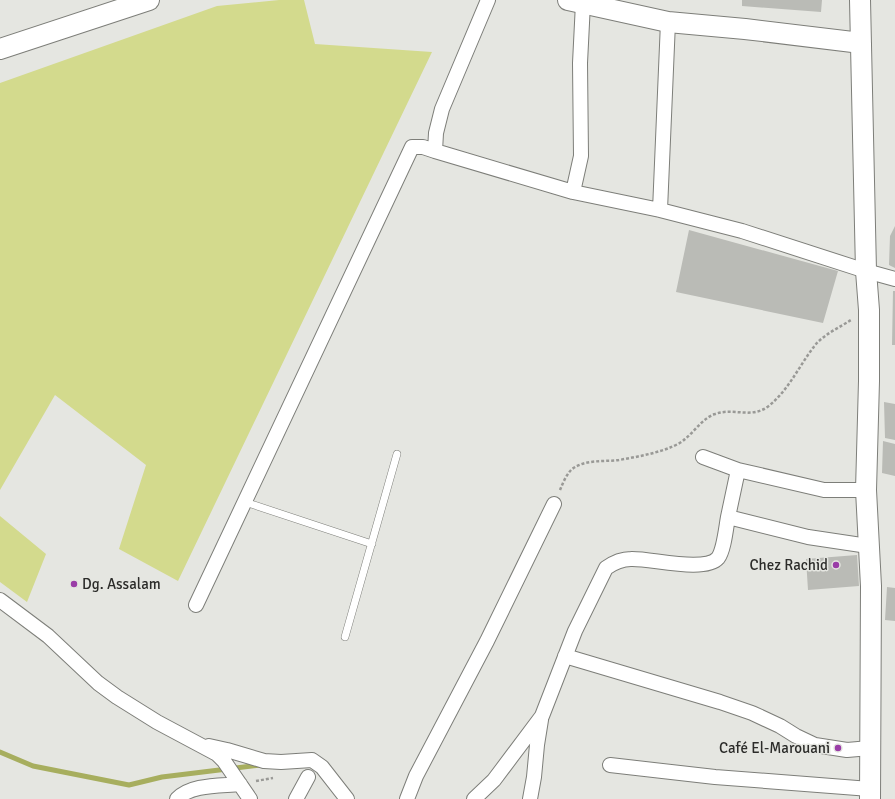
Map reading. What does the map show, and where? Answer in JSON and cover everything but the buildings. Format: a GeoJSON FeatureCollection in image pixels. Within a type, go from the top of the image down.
{"type":"FeatureCollection","features":[{"type":"Feature","properties":{"kind":"street"},"geometry":{"type":"LineString","coordinates":[[0,49],[149,0]]}},
{"type":"Feature","properties":{"kind":"street"},"geometry":{"type":"LineString","coordinates":[[435,151],[436,133],[442,109],[488,0]]}},
{"type":"Feature","properties":{"kind":"street"},"geometry":{"type":"LineString","coordinates":[[610,765],[870,794],[871,586],[866,490],[869,310],[866,271],[860,0]]}},
{"type":"Feature","properties":{"kind":"street"},"geometry":{"type":"LineString","coordinates":[[573,192],[580,156],[580,63],[575,2],[668,22],[745,29],[861,43]]}},
{"type":"Feature","properties":{"kind":"street"},"geometry":{"type":"LineString","coordinates":[[660,210],[668,22]]}},
{"type":"Feature","properties":{"kind":"street"},"geometry":{"type":"LineString","coordinates":[[196,605],[412,147],[423,146],[435,151],[573,192],[660,210],[742,231],[895,279]]}},
{"type":"Feature","properties":{"kind":"street"},"geometry":{"type":"LineString","coordinates":[[703,457],[738,470],[824,490],[866,490]]}},
{"type":"Feature","properties":{"kind":"street"},"geometry":{"type":"LineString","coordinates":[[530,799],[542,716],[575,631],[606,568],[612,564],[631,559],[694,565],[706,564],[717,559],[721,553],[738,470]]}},
{"type":"Feature","properties":{"kind":"street"},"geometry":{"type":"LineString","coordinates":[[407,799],[416,776],[487,641],[554,504]]}},
{"type":"Feature","properties":{"kind":"street"},"geometry":{"type":"LineString","coordinates":[[728,517],[808,537],[868,546]]}},
{"type":"Feature","properties":{"kind":"street"},"geometry":{"type":"LineString","coordinates":[[0,600],[48,636],[98,683],[117,697],[157,722],[217,754],[224,761],[250,799]]}},
{"type":"Feature","properties":{"kind":"street"},"geometry":{"type":"LineString","coordinates":[[565,656],[720,702],[780,726],[815,745],[847,750],[870,748]]}},
{"type":"Feature","properties":{"kind":"street"},"geometry":{"type":"LineString","coordinates":[[474,799],[494,780],[542,716]]}},
{"type":"Feature","properties":{"kind":"street"},"geometry":{"type":"LineString","coordinates":[[200,745],[227,750],[264,761],[281,762],[312,760],[322,767],[331,777],[347,799]]}},
{"type":"Feature","properties":{"kind":"street"},"geometry":{"type":"LineString","coordinates":[[296,799],[308,777]]}},
{"type":"Feature","properties":{"kind":"street"},"geometry":{"type":"LineString","coordinates":[[176,799],[184,792],[238,781]]}},
{"type":"Feature","properties":{"kind":"lane"},"geometry":{"type":"LineString","coordinates":[[345,637],[398,454]]}},
{"type":"Feature","properties":{"kind":"lane"},"geometry":{"type":"LineString","coordinates":[[244,502],[372,544]]}},
{"type":"Feature","properties":{"kind":"path"},"geometry":{"type":"LineString","coordinates":[[554,504],[566,476],[578,465],[600,460],[617,460],[656,452],[684,441],[712,415],[724,412],[752,413],[758,412],[767,407],[776,400],[794,377],[816,344],[824,337],[869,310]]}},
{"type":"Feature","properties":{"kind":"green space"},"geometry":{"type":"Polygon","coordinates":[[[279,0],[304,0],[315,44],[432,52],[178,581],[119,549],[146,465],[55,395],[0,490],[0,83],[217,6],[279,0]]]}},
{"type":"Feature","properties":{"kind":"green space"},"geometry":{"type":"Polygon","coordinates":[[[0,516],[46,554],[27,602],[0,582],[0,516]]]}},
{"type":"Feature","properties":{"kind":"waterway"},"geometry":{"type":"LineString","coordinates":[[0,752],[33,766],[129,785],[162,777],[261,765]]}},
{"type":"Feature","properties":{"kind":"place","name":"Chez Rachid"},"geometry":{"type":"Point","coordinates":[836,565]}},
{"type":"Feature","properties":{"kind":"place","name":"Dg. Assalam"},"geometry":{"type":"Point","coordinates":[74,584]}},
{"type":"Feature","properties":{"kind":"place","name":"Café El-Marouani"},"geometry":{"type":"Point","coordinates":[838,748]}}]}
